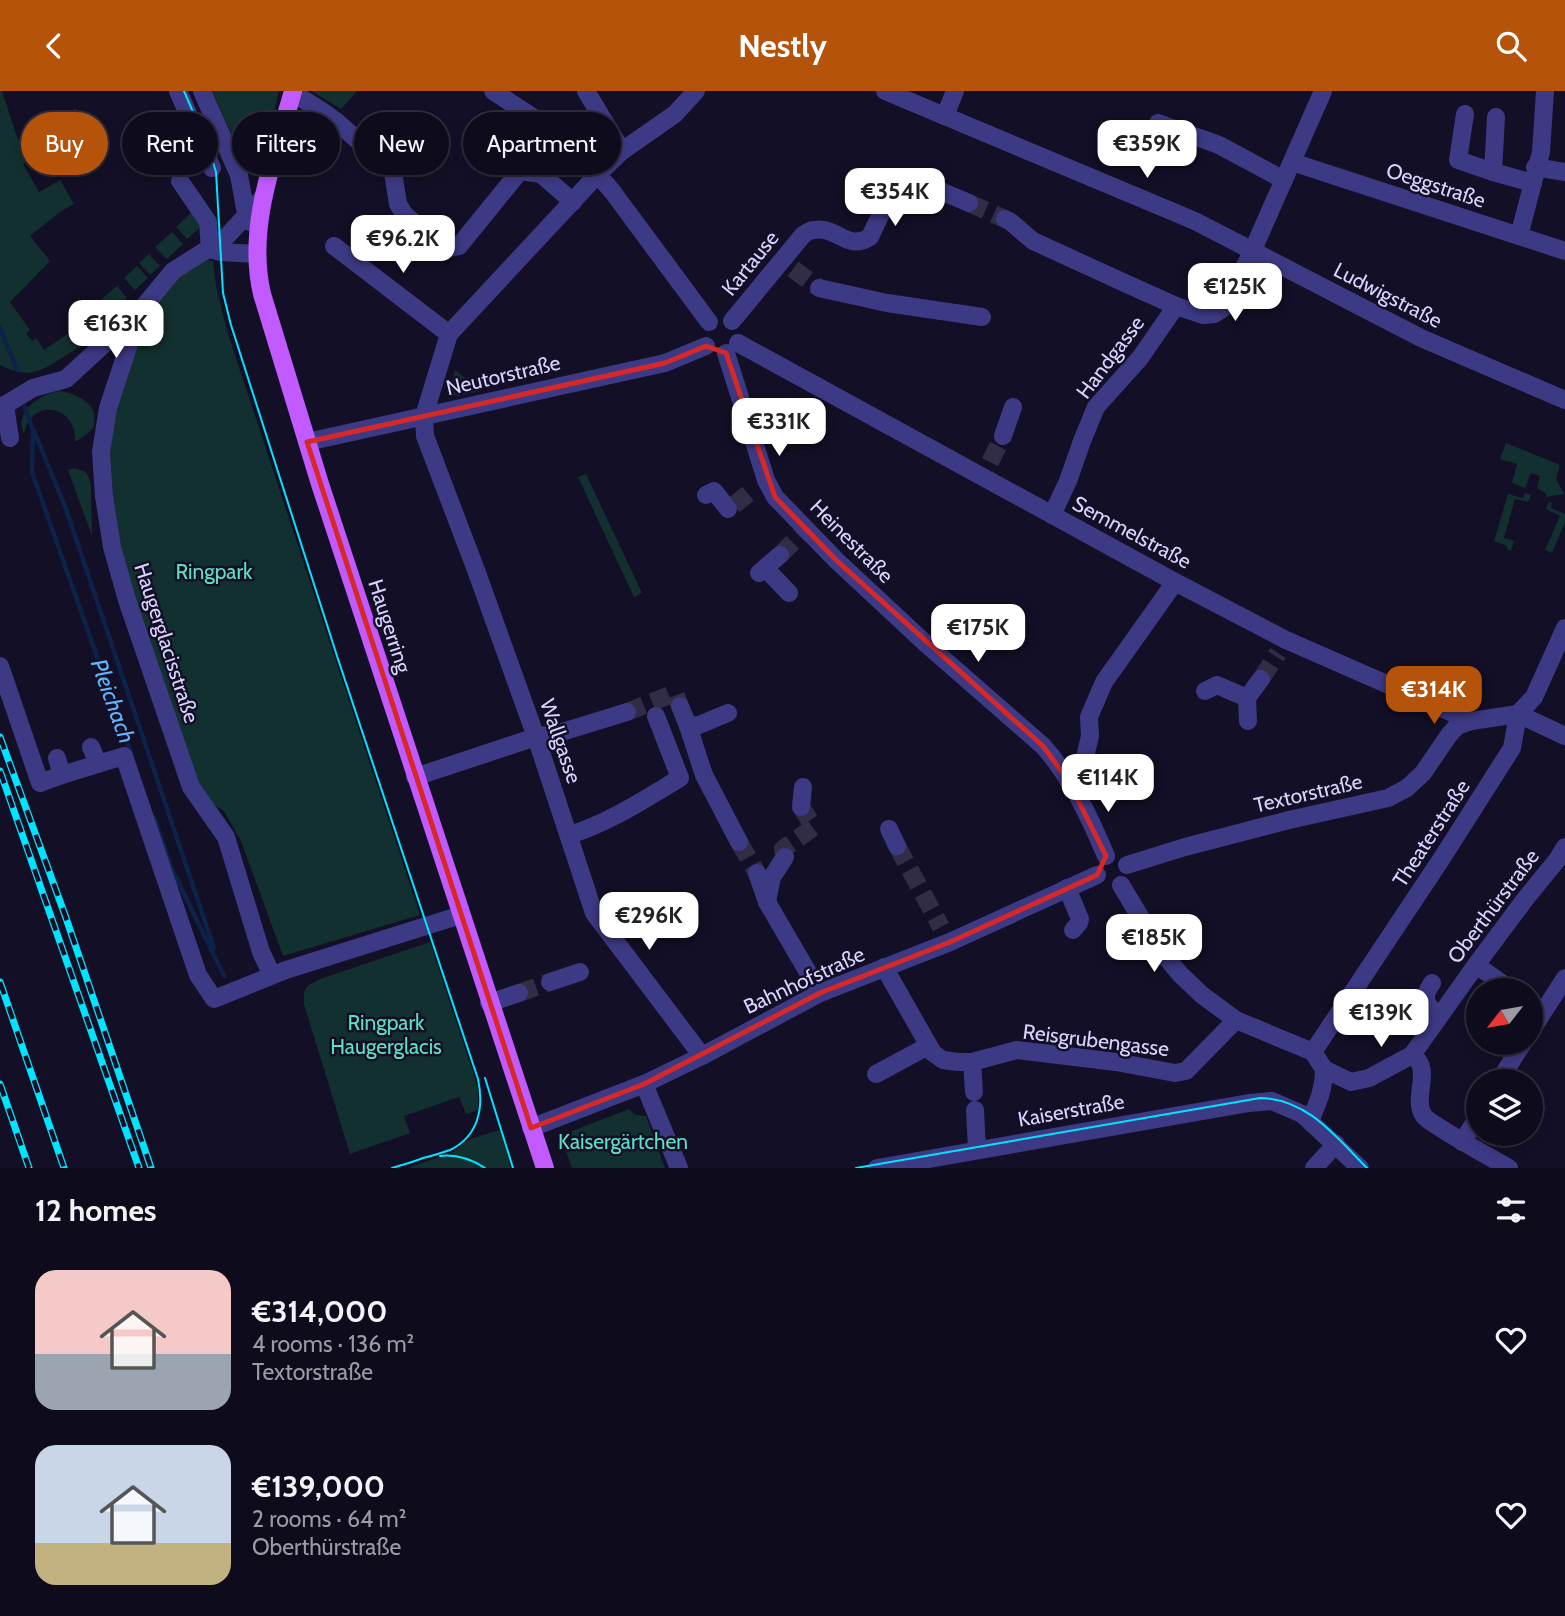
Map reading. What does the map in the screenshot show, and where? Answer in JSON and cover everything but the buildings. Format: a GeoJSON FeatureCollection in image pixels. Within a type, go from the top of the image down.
{"type":"FeatureCollection","features":[{"type":"Feature","properties":{"kind":"main road","name":"Haugerring"},"geometry":{"type":"LineString","coordinates":[[293,92],[264,196],[257,246],[258,276],[307,442],[545,1168]]}},
{"type":"Feature","properties":{"kind":"street"},"geometry":{"type":"LineString","coordinates":[[180,181],[208,222],[210,250],[221,252],[257,246],[246,214],[239,175],[203,91],[180,96],[187,112]]}},
{"type":"Feature","properties":{"kind":"street"},"geometry":{"type":"LineString","coordinates":[[493,91],[525,112]]}},
{"type":"Feature","properties":{"kind":"street"},"geometry":{"type":"LineString","coordinates":[[586,91],[622,151],[675,114],[688,93]]}},
{"type":"Feature","properties":{"kind":"street","name":"Ludwigstraße"},"geometry":{"type":"LineString","coordinates":[[885,91],[1195,221],[1420,338],[1565,400]]}},
{"type":"Feature","properties":{"kind":"street"},"geometry":{"type":"LineString","coordinates":[[945,116],[955,91]]}},
{"type":"Feature","properties":{"kind":"street"},"geometry":{"type":"LineString","coordinates":[[1005,219],[1033,241],[1175,306],[1203,315],[1214,314],[1222,309],[1252,252],[1323,91]]}},
{"type":"Feature","properties":{"kind":"street"},"geometry":{"type":"LineString","coordinates":[[1519,236],[1541,152],[1545,91]]}},
{"type":"Feature","properties":{"kind":"street"},"geometry":{"type":"LineString","coordinates":[[293,92],[336,121],[393,172],[398,204],[404,214],[446,249],[459,246],[520,171],[541,174],[573,202]]}},
{"type":"Feature","properties":{"kind":"street"},"geometry":{"type":"LineString","coordinates":[[1465,114],[1458,160],[1493,172],[1534,175],[1565,172]]}},
{"type":"Feature","properties":{"kind":"street"},"geometry":{"type":"LineString","coordinates":[[1493,172],[1496,117]]}},
{"type":"Feature","properties":{"kind":"street"},"geometry":{"type":"LineString","coordinates":[[1158,123],[1219,145],[1284,180]]}},
{"type":"Feature","properties":{"kind":"street","name":"Oeggstraße"},"geometry":{"type":"LineString","coordinates":[[1292,162],[1565,251]]}},
{"type":"Feature","properties":{"kind":"street"},"geometry":{"type":"LineString","coordinates":[[424,416],[449,334],[597,175]]}},
{"type":"Feature","properties":{"kind":"street"},"geometry":{"type":"LineString","coordinates":[[599,175],[709,322]]}},
{"type":"Feature","properties":{"kind":"street","name":"Kartause"},"geometry":{"type":"LineString","coordinates":[[733,336],[788,265],[803,235],[814,230],[824,230],[855,243],[864,241],[870,237],[894,185],[910,178],[969,203]]}},
{"type":"Feature","properties":{"kind":"street","name":"Haugerglacisstraße"},"geometry":{"type":"LineString","coordinates":[[3,406],[33,388],[66,379],[140,311],[173,271],[210,250],[228,235],[264,196]]}},
{"type":"Feature","properties":{"kind":"street"},"geometry":{"type":"LineString","coordinates":[[334,246],[449,334]]}},
{"type":"Feature","properties":{"kind":"street"},"geometry":{"type":"LineString","coordinates":[[819,288],[887,303],[982,317]]}},
{"type":"Feature","properties":{"kind":"street","name":"Handgasse"},"geometry":{"type":"LineString","coordinates":[[1052,515],[1096,407],[1140,358],[1175,306]]}},
{"type":"Feature","properties":{"kind":"street","name":"Haugerglacisstraße"},"geometry":{"type":"LineString","coordinates":[[140,311],[108,408],[101,452],[112,547],[191,787],[226,837],[261,952],[272,975]]}},
{"type":"Feature","properties":{"kind":"street"},"geometry":{"type":"LineString","coordinates":[[719,317],[726,318],[733,336],[717,353],[711,351],[703,340],[705,327],[719,317]]}},
{"type":"Feature","properties":{"kind":"street","name":"Semmelstraße"},"geometry":{"type":"LineString","coordinates":[[733,336],[986,469],[1052,515],[1175,582],[1282,646],[1471,721]]}},
{"type":"Feature","properties":{"kind":"street","name":"Heinestraße"},"geometry":{"type":"LineString","coordinates":[[733,336],[761,484],[803,532],[1043,746],[1068,780],[1106,856]]}},
{"type":"Feature","properties":{"kind":"street","name":"Neutorstraße"},"geometry":{"type":"LineString","coordinates":[[307,442],[665,363],[706,346]]}},
{"type":"Feature","properties":{"kind":"street"},"geometry":{"type":"LineString","coordinates":[[3,406],[10,438]]}},
{"type":"Feature","properties":{"kind":"street"},"geometry":{"type":"LineString","coordinates":[[1003,436],[1013,407]]}},
{"type":"Feature","properties":{"kind":"street","name":"Wallgasse"},"geometry":{"type":"LineString","coordinates":[[424,416],[425,436],[477,570],[594,913],[702,1056]]}},
{"type":"Feature","properties":{"kind":"street"},"geometry":{"type":"LineString","coordinates":[[706,495],[714,491],[727,510]]}},
{"type":"Feature","properties":{"kind":"street"},"geometry":{"type":"LineString","coordinates":[[780,555],[762,570],[789,593]]}},
{"type":"Feature","properties":{"kind":"street"},"geometry":{"type":"LineString","coordinates":[[1068,780],[1085,757],[1090,736],[1089,717],[1104,682],[1175,582]]}},
{"type":"Feature","properties":{"kind":"street","name":"Theaterstraße"},"geometry":{"type":"LineString","coordinates":[[1312,1052],[1512,748],[1518,714],[1534,697],[1565,628]]}},
{"type":"Feature","properties":{"kind":"street"},"geometry":{"type":"LineString","coordinates":[[0,666],[40,783],[60,767],[97,764],[124,756],[198,975],[214,999],[272,975],[461,915]]}},
{"type":"Feature","properties":{"kind":"street"},"geometry":{"type":"LineString","coordinates":[[1248,721],[1247,698],[1261,679]]}},
{"type":"Feature","properties":{"kind":"street"},"geometry":{"type":"LineString","coordinates":[[1205,691],[1217,685],[1247,698]]}},
{"type":"Feature","properties":{"kind":"street"},"geometry":{"type":"LineString","coordinates":[[680,706],[704,775],[739,842]]}},
{"type":"Feature","properties":{"kind":"street"},"geometry":{"type":"LineString","coordinates":[[415,776],[536,737],[627,712]]}},
{"type":"Feature","properties":{"kind":"street"},"geometry":{"type":"LineString","coordinates":[[688,726],[699,725],[728,713]]}},
{"type":"Feature","properties":{"kind":"street"},"geometry":{"type":"LineString","coordinates":[[1471,721],[1518,714],[1565,736]]}},
{"type":"Feature","properties":{"kind":"street"},"geometry":{"type":"LineString","coordinates":[[569,835],[617,815],[680,778],[656,716]]}},
{"type":"Feature","properties":{"kind":"street","name":"Textorstraße"},"geometry":{"type":"LineString","coordinates":[[1127,865],[1289,820],[1388,798],[1406,788],[1423,773],[1457,726],[1471,721]]}},
{"type":"Feature","properties":{"kind":"street"},"geometry":{"type":"LineString","coordinates":[[91,747],[97,764]]}},
{"type":"Feature","properties":{"kind":"street"},"geometry":{"type":"LineString","coordinates":[[801,807],[803,787]]}},
{"type":"Feature","properties":{"kind":"street"},"geometry":{"type":"LineString","coordinates":[[888,829],[897,846]]}},
{"type":"Feature","properties":{"kind":"street"},"geometry":{"type":"LineString","coordinates":[[1106,856],[1121,857],[1127,865],[1128,876],[1121,885],[1106,886],[1098,879],[1097,866],[1106,856]]}},
{"type":"Feature","properties":{"kind":"street"},"geometry":{"type":"LineString","coordinates":[[767,902],[772,877],[785,857]]}},
{"type":"Feature","properties":{"kind":"street","name":"Oberthürstraße"},"geometry":{"type":"LineString","coordinates":[[1324,1069],[1351,1082],[1369,1078],[1412,1055],[1526,898],[1563,857]]}},
{"type":"Feature","properties":{"kind":"street"},"geometry":{"type":"LineString","coordinates":[[757,873],[767,902],[820,993]]}},
{"type":"Feature","properties":{"kind":"street","name":"Bahnhofstraße"},"geometry":{"type":"LineString","coordinates":[[531,1128],[644,1084],[820,993],[884,967],[946,935],[1097,875]]}},
{"type":"Feature","properties":{"kind":"street"},"geometry":{"type":"LineString","coordinates":[[1121,885],[1169,962],[1202,995],[1236,1020],[1312,1052],[1324,1069],[1320,1100],[1310,1121],[1360,1168]]}},
{"type":"Feature","properties":{"kind":"street"},"geometry":{"type":"LineString","coordinates":[[1067,888],[1080,919],[1073,930]]}},
{"type":"Feature","properties":{"kind":"street"},"geometry":{"type":"LineString","coordinates":[[1476,965],[1494,978]]}},
{"type":"Feature","properties":{"kind":"street"},"geometry":{"type":"LineString","coordinates":[[876,1074],[928,1046],[884,967]]}},
{"type":"Feature","properties":{"kind":"street"},"geometry":{"type":"LineString","coordinates":[[550,982],[580,972]]}},
{"type":"Feature","properties":{"kind":"street"},"geometry":{"type":"LineString","coordinates":[[1544,1000],[1565,978]]}},
{"type":"Feature","properties":{"kind":"street"},"geometry":{"type":"LineString","coordinates":[[1432,983],[1426,993],[1426,1001],[1429,1008],[1439,1016]]}},
{"type":"Feature","properties":{"kind":"street"},"geometry":{"type":"LineString","coordinates":[[489,1003],[519,993]]}},
{"type":"Feature","properties":{"kind":"street","name":"Reisgrubengasse"},"geometry":{"type":"LineString","coordinates":[[928,1046],[943,1060],[957,1062],[972,1062],[1017,1051],[1116,1062],[1175,1073],[1186,1071],[1236,1020]]}},
{"type":"Feature","properties":{"kind":"street"},"geometry":{"type":"LineString","coordinates":[[1412,1055],[1419,1059],[1422,1067],[1420,1103],[1423,1115],[1462,1142],[1509,1168]]}},
{"type":"Feature","properties":{"kind":"street"},"geometry":{"type":"LineString","coordinates":[[972,1062],[977,1149]]}},
{"type":"Feature","properties":{"kind":"street"},"geometry":{"type":"LineString","coordinates":[[644,1084],[679,1168]]}},
{"type":"Feature","properties":{"kind":"street","name":"Kaiserstraße"},"geometry":{"type":"LineString","coordinates":[[877,1168],[1249,1103],[1272,1101],[1289,1107],[1310,1121]]}},
{"type":"Feature","properties":{"kind":"street"},"geometry":{"type":"LineString","coordinates":[[1462,1142],[1466,1136]]}},
{"type":"Feature","properties":{"kind":"street"},"geometry":{"type":"LineString","coordinates":[[1314,1168],[1336,1144]]}},
{"type":"Feature","properties":{"kind":"highlighted area"},"geometry":{"type":"Polygon","coordinates":[[[706,346],[726,353],[775,497],[836,560],[1043,746],[1068,780],[1106,856],[1097,875],[950,942],[820,993],[644,1084],[531,1128],[307,442],[665,363],[706,346]]]}},
{"type":"Feature","properties":{"kind":"green space"},"geometry":{"type":"Polygon","coordinates":[[[2,91],[18,140],[21,138],[21,175],[29,175],[39,192],[60,180],[74,204],[30,236],[50,261],[10,302],[30,330],[26,333],[32,341],[36,338],[44,350],[69,333],[81,346],[34,372],[14,371],[0,365],[2,91]]]}},
{"type":"Feature","properties":{"kind":"green space"},"geometry":{"type":"Polygon","coordinates":[[[212,91],[279,91],[274,112],[232,112],[232,135],[212,91]]]}},
{"type":"Feature","properties":{"kind":"green space"},"geometry":{"type":"Polygon","coordinates":[[[311,91],[357,91],[341,109],[311,91]]]}},
{"type":"Feature","properties":{"kind":"green space"},"geometry":{"type":"Polygon","coordinates":[[[192,212],[204,224],[187,239],[176,227],[192,212]]]}},
{"type":"Feature","properties":{"kind":"green space"},"geometry":{"type":"Polygon","coordinates":[[[172,232],[183,244],[167,259],[155,247],[172,232]]]}},
{"type":"Feature","properties":{"kind":"green space"},"geometry":{"type":"Polygon","coordinates":[[[149,254],[160,266],[150,275],[139,263],[149,254]]]}},
{"type":"Feature","properties":{"kind":"green space","name":"Ringpark"},"geometry":{"type":"Polygon","coordinates":[[[204,260],[213,261],[227,331],[420,915],[283,956],[241,841],[224,811],[208,801],[191,769],[129,592],[119,547],[113,497],[110,451],[115,408],[151,307],[177,279],[204,260]]]}},
{"type":"Feature","properties":{"kind":"green space"},"geometry":{"type":"Polygon","coordinates":[[[137,266],[148,278],[135,290],[124,278],[137,266]]]}},
{"type":"Feature","properties":{"kind":"green space"},"geometry":{"type":"Polygon","coordinates":[[[117,286],[127,298],[108,315],[97,303],[117,286]]]}},
{"type":"Feature","properties":{"kind":"green space"},"geometry":{"type":"Polygon","coordinates":[[[92,310],[103,322],[84,340],[73,328],[92,310]]]}},
{"type":"Feature","properties":{"kind":"green space"},"geometry":{"type":"Polygon","coordinates":[[[455,370],[481,391],[458,396],[452,394],[455,370]]]}},
{"type":"Feature","properties":{"kind":"green space"},"geometry":{"type":"Polygon","coordinates":[[[60,391],[73,394],[89,405],[94,416],[92,429],[75,442],[74,430],[69,420],[53,410],[44,410],[35,414],[28,422],[24,434],[22,418],[31,405],[60,391]]]}},
{"type":"Feature","properties":{"kind":"green space"},"geometry":{"type":"Polygon","coordinates":[[[1506,443],[1560,465],[1556,479],[1564,494],[1547,497],[1537,488],[1540,476],[1531,473],[1525,488],[1512,483],[1517,464],[1500,459],[1506,443]]]}},
{"type":"Feature","properties":{"kind":"green space"},"geometry":{"type":"Polygon","coordinates":[[[74,468],[86,472],[90,481],[92,536],[68,470],[74,468]]]}},
{"type":"Feature","properties":{"kind":"green space"},"geometry":{"type":"Polygon","coordinates":[[[586,474],[642,593],[634,597],[578,477],[586,474]]]}},
{"type":"Feature","properties":{"kind":"green space"},"geometry":{"type":"Polygon","coordinates":[[[1525,493],[1531,495],[1528,502],[1515,499],[1504,538],[1514,541],[1511,551],[1507,546],[1494,541],[1508,494],[1523,498],[1525,493]]]}},
{"type":"Feature","properties":{"kind":"green space"},"geometry":{"type":"Polygon","coordinates":[[[1549,502],[1552,503],[1551,508],[1565,514],[1565,522],[1552,553],[1545,550],[1560,516],[1546,509],[1549,502]]]}},
{"type":"Feature","properties":{"kind":"green space","name":"Ringpark Haugerglacis"},"geometry":{"type":"Polygon","coordinates":[[[430,942],[474,1075],[478,1090],[478,1110],[466,1114],[459,1097],[404,1116],[410,1133],[350,1154],[304,1004],[305,991],[320,979],[430,942]]]}},
{"type":"Feature","properties":{"kind":"green space","name":"Kaisergärtchen"},"geometry":{"type":"Polygon","coordinates":[[[629,1109],[635,1115],[646,1116],[665,1168],[572,1168],[564,1146],[570,1141],[572,1131],[629,1109]]]}},
{"type":"Feature","properties":{"kind":"green space"},"geometry":{"type":"Polygon","coordinates":[[[500,1130],[511,1168],[408,1168],[453,1152],[470,1139],[500,1130]]]}},
{"type":"Feature","properties":{"kind":"waterway","name":"Pleichach"},"geometry":{"type":"LineString","coordinates":[[0,327],[17,370]]}},
{"type":"Feature","properties":{"kind":"waterway","name":"Pleichach"},"geometry":{"type":"LineString","coordinates":[[25,407],[33,430],[32,472],[131,753]]}},
{"type":"Feature","properties":{"kind":"waterway","name":"Pleichach"},"geometry":{"type":"LineString","coordinates":[[34,431],[66,509],[214,948]]}},
{"type":"Feature","properties":{"kind":"waterway","name":"Pleichach"},"geometry":{"type":"LineString","coordinates":[[154,817],[171,867],[224,976]]}},
{"type":"Feature","properties":{"kind":"tunnel"},"geometry":{"type":"LineString","coordinates":[[969,203],[1005,219]]}},
{"type":"Feature","properties":{"kind":"tunnel"},"geometry":{"type":"LineString","coordinates":[[793,269],[819,288]]}},
{"type":"Feature","properties":{"kind":"tunnel"},"geometry":{"type":"LineString","coordinates":[[990,462],[1003,436]]}},
{"type":"Feature","properties":{"kind":"tunnel"},"geometry":{"type":"LineString","coordinates":[[734,505],[755,488]]}},
{"type":"Feature","properties":{"kind":"tunnel"},"geometry":{"type":"LineString","coordinates":[[780,555],[800,535]]}},
{"type":"Feature","properties":{"kind":"tunnel"},"geometry":{"type":"LineString","coordinates":[[1261,679],[1278,653]]}},
{"type":"Feature","properties":{"kind":"tunnel"},"geometry":{"type":"LineString","coordinates":[[627,712],[675,693],[680,706]]}},
{"type":"Feature","properties":{"kind":"tunnel"},"geometry":{"type":"LineString","coordinates":[[785,857],[783,849],[814,827],[801,807]]}},
{"type":"Feature","properties":{"kind":"tunnel"},"geometry":{"type":"LineString","coordinates":[[739,842],[757,873]]}},
{"type":"Feature","properties":{"kind":"tunnel"},"geometry":{"type":"LineString","coordinates":[[897,846],[941,927]]}},
{"type":"Feature","properties":{"kind":"tunnel"},"geometry":{"type":"LineString","coordinates":[[519,993],[550,982]]}},
{"type":"Feature","properties":{"kind":"tram line"},"geometry":{"type":"LineString","coordinates":[[184,91],[216,172],[223,293],[231,325],[337,656],[478,1079],[479,1110],[477,1120],[467,1137],[450,1150],[392,1168]]}},
{"type":"Feature","properties":{"kind":"tram line"},"geometry":{"type":"LineString","coordinates":[[485,1078],[513,1168]]}},
{"type":"Feature","properties":{"kind":"tram line"},"geometry":{"type":"LineString","coordinates":[[856,1168],[1260,1098],[1277,1100],[1307,1112],[1367,1168]]}},
{"type":"Feature","properties":{"kind":"tram line"},"geometry":{"type":"LineString","coordinates":[[440,1156],[464,1158],[485,1168]]}},
{"type":"Feature","properties":{"kind":"railway"},"geometry":{"type":"LineString","coordinates":[[0,737],[65,915],[151,1168]]}},
{"type":"Feature","properties":{"kind":"railway"},"geometry":{"type":"LineString","coordinates":[[0,771],[139,1168]]}},
{"type":"Feature","properties":{"kind":"railway"},"geometry":{"type":"LineString","coordinates":[[0,982],[64,1168]]}},
{"type":"Feature","properties":{"kind":"railway"},"geometry":{"type":"LineString","coordinates":[[0,1084],[29,1168]]}}]}
